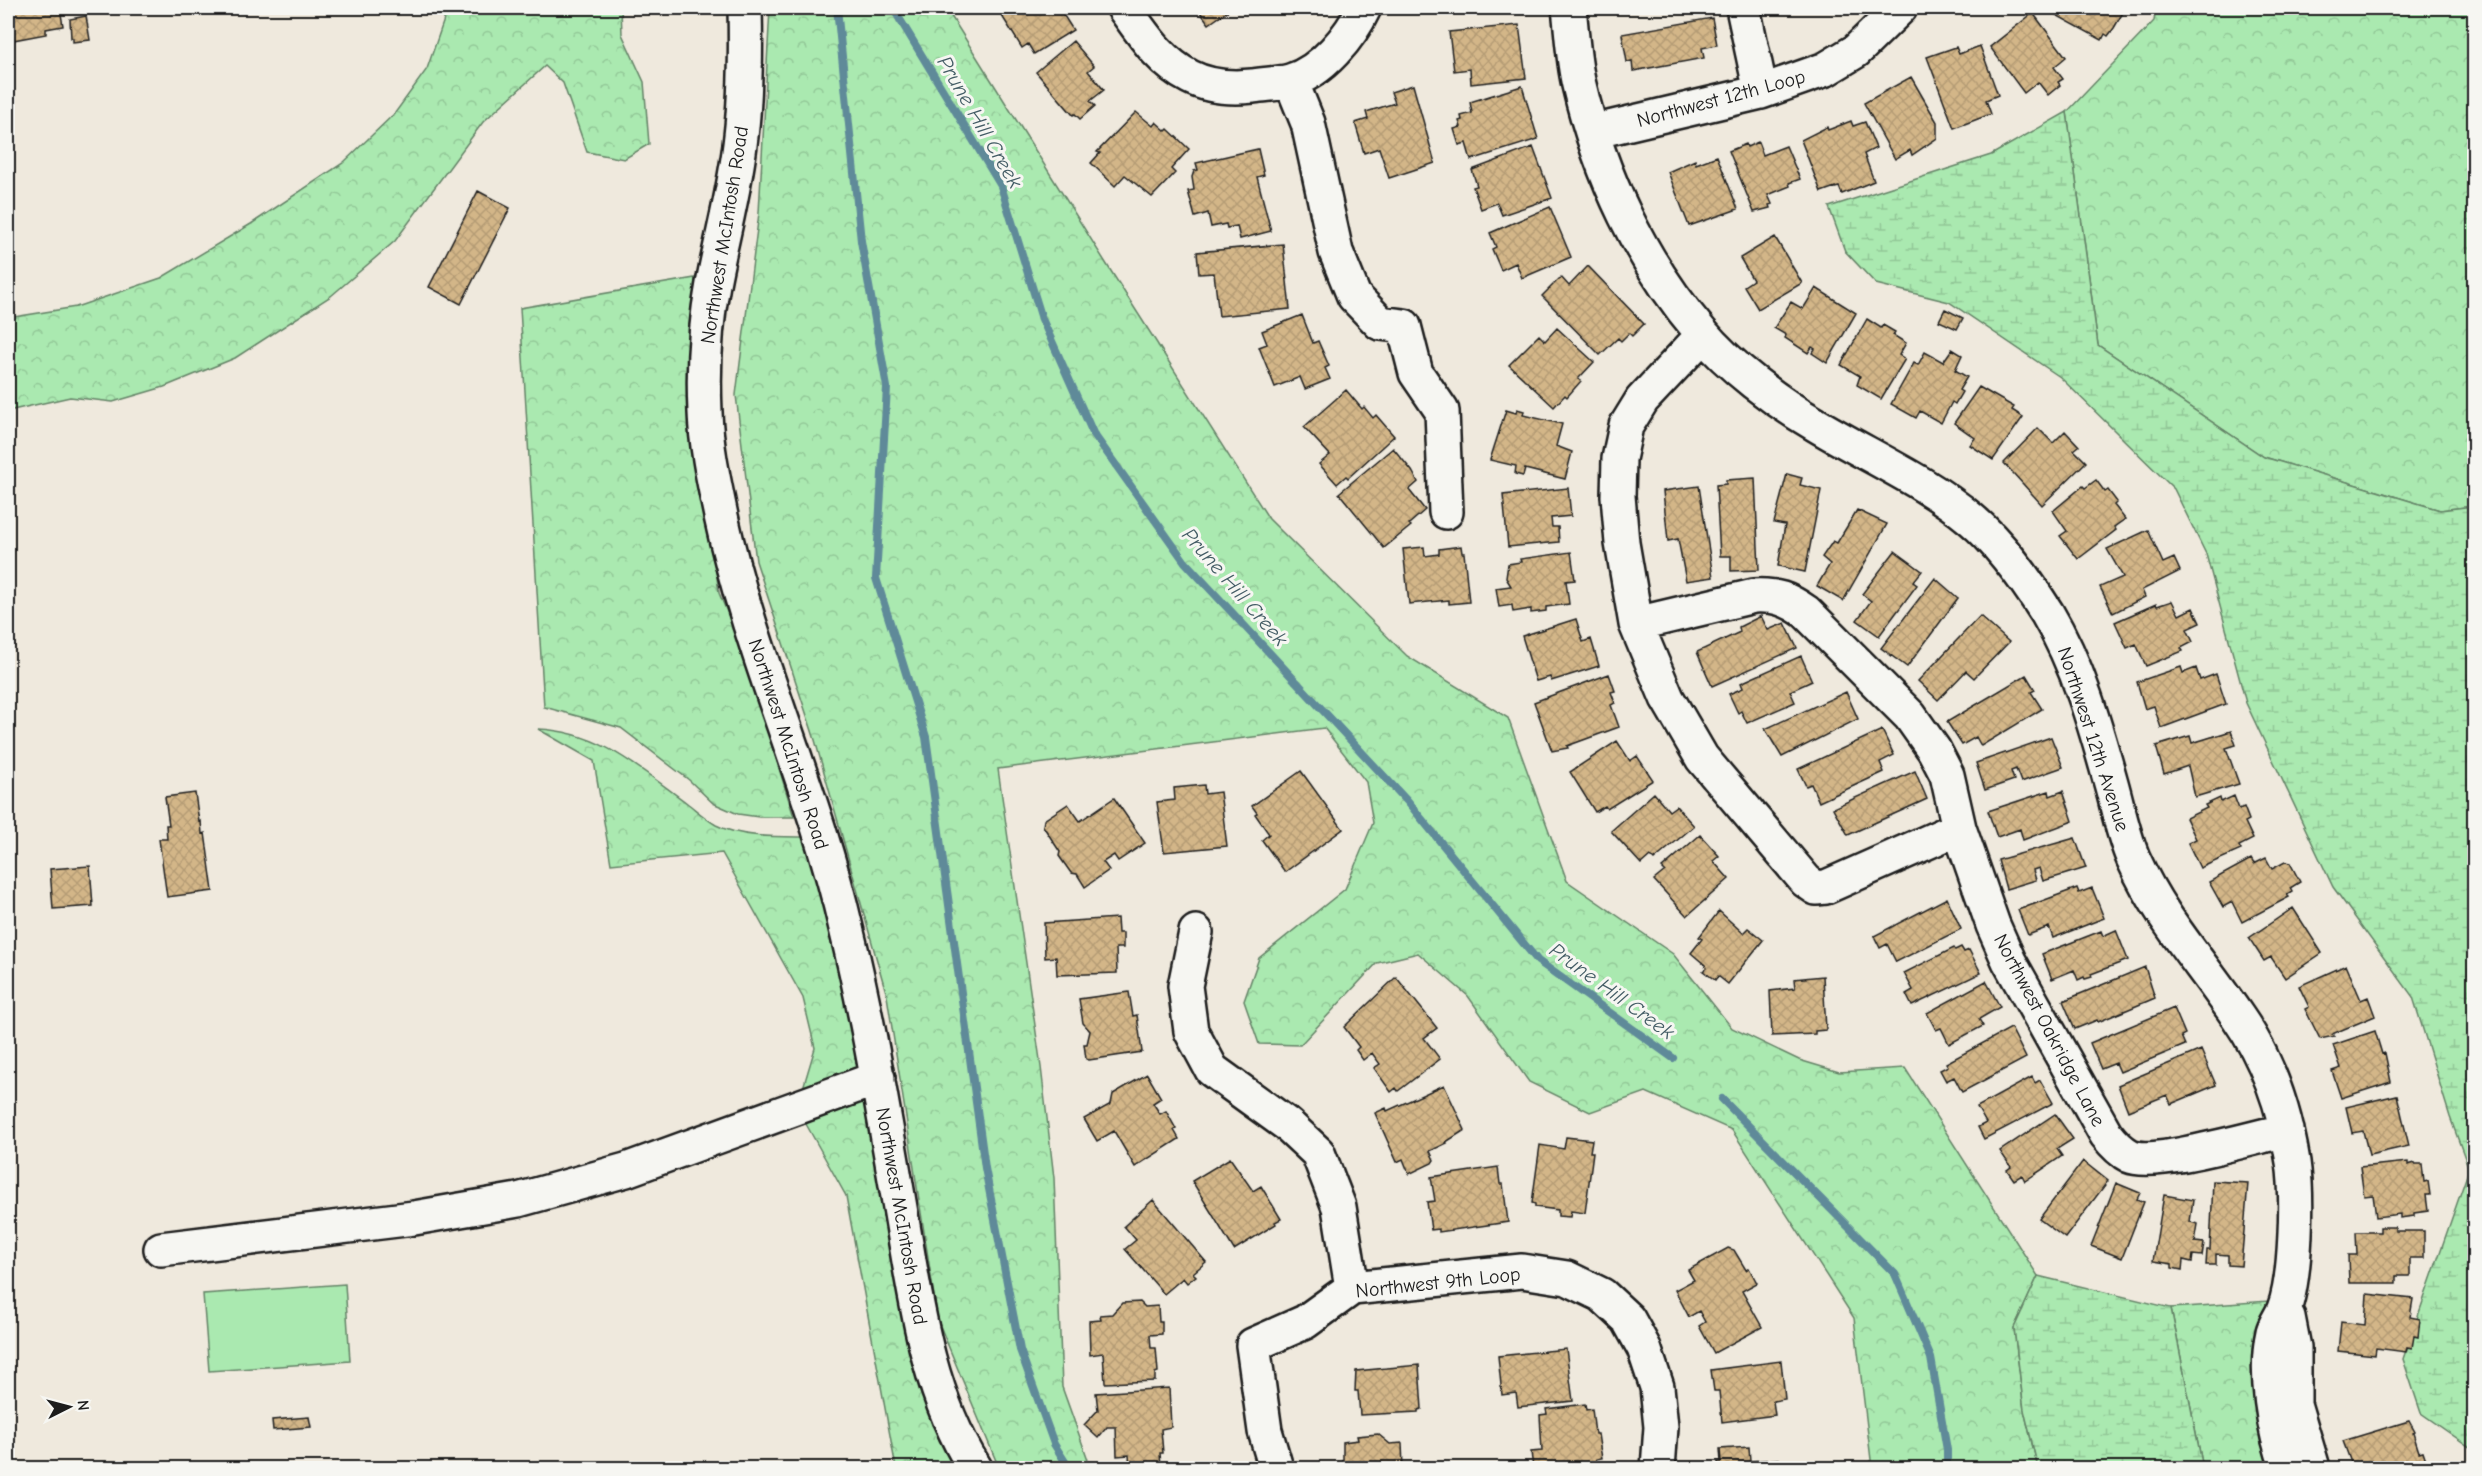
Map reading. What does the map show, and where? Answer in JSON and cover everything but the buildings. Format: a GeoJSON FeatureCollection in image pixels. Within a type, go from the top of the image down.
{"type":"FeatureCollection","features":[{"type":"Feature","properties":{"kind":"street","name":"Northwest McIntosh Road"},"geometry":{"type":"LineString","coordinates":[[745,8],[746,70],[741,138],[704,345],[705,416],[717,495],[731,560],[763,668],[818,825],[846,926],[878,1078],[916,1302],[938,1392],[961,1446],[975,1468]]}},
{"type":"Feature","properties":{"kind":"street"},"geometry":{"type":"LineString","coordinates":[[1124,8],[1158,54],[1191,78],[1236,88],[1291,81],[1316,68],[1336,49],[1354,26],[1364,8]]}},
{"type":"Feature","properties":{"kind":"street","name":"Northwest 12th Avenue"},"geometry":{"type":"LineString","coordinates":[[1569,8],[1578,80],[1592,132],[1620,205],[1651,263],[1703,335],[1773,396],[1812,423],[1950,502],[1974,522],[1997,544],[2022,577],[2065,644],[2094,725],[2126,840],[2143,879],[2164,917],[2238,1017],[2257,1049],[2282,1108],[2294,1167],[2294,1249],[2286,1307],[2294,1348],[2294,1404],[2313,1468]]}},
{"type":"Feature","properties":{"kind":"street"},"geometry":{"type":"LineString","coordinates":[[1743,8],[1761,92]]}},
{"type":"Feature","properties":{"kind":"street","name":"Northwest 12th Loop"},"geometry":{"type":"LineString","coordinates":[[1592,132],[1761,92],[1826,69],[1856,51],[1900,8]]}},
{"type":"Feature","properties":{"kind":"street"},"geometry":{"type":"LineString","coordinates":[[1291,81],[1308,123],[1336,252],[1354,296],[1380,322],[1404,326],[1416,373],[1442,411],[1446,512]]}},
{"type":"Feature","properties":{"kind":"street"},"geometry":{"type":"LineString","coordinates":[[1703,335],[1642,400],[1626,426],[1619,459],[1618,496],[1622,543],[1636,624],[1667,698],[1702,758],[1806,882],[1816,888],[1826,887],[1959,828]]}},
{"type":"Feature","properties":{"kind":"street","name":"Northwest Oakridge Lane"},"geometry":{"type":"LineString","coordinates":[[1636,624],[1754,596],[1772,595],[1790,600],[1806,612],[1910,716],[1934,750],[1947,775],[1959,828],[1993,925],[2009,962],[2106,1134],[2118,1148],[2132,1157],[2159,1160],[2287,1130]]}},
{"type":"Feature","properties":{"kind":"street"},"geometry":{"type":"LineString","coordinates":[[1196,932],[1185,986],[1191,1031],[1212,1070],[1288,1125],[1318,1153],[1339,1207],[1352,1288]]}},
{"type":"Feature","properties":{"kind":"street"},"geometry":{"type":"LineString","coordinates":[[161,1249],[414,1218],[518,1200],[626,1170],[878,1078]]}},
{"type":"Feature","properties":{"kind":"street","name":"Northwest 9th Loop"},"geometry":{"type":"LineString","coordinates":[[1276,1468],[1265,1431],[1253,1345],[1305,1322],[1352,1288],[1522,1271],[1567,1278],[1602,1295],[1628,1319],[1644,1348],[1657,1387],[1661,1427],[1658,1468]]}},
{"type":"Feature","properties":{"kind":"street","name":"Northwest 12th Avenue"},"geometry":{"type":"LineString","coordinates":[[2286,1307],[2273,1330],[2270,1390],[2276,1427],[2289,1468]]}},
{"type":"Feature","properties":{"kind":"green space"},"geometry":{"type":"Polygon","coordinates":[[[448,8],[621,8],[622,34],[644,82],[649,144],[624,159],[587,152],[563,83],[545,66],[483,122],[395,241],[331,296],[235,358],[164,387],[113,402],[70,397],[8,411],[8,318],[76,307],[161,278],[251,224],[343,163],[395,113],[427,69],[448,8]]]}},
{"type":"Feature","properties":{"kind":"green space"},"geometry":{"type":"Polygon","coordinates":[[[770,8],[946,8],[1269,519],[1407,656],[1508,718],[1567,881],[1673,954],[1732,1028],[1799,1060],[1839,1072],[1905,1068],[2038,1276],[2014,1328],[2024,1410],[2038,1468],[1872,1468],[1854,1318],[1732,1130],[1646,1092],[1590,1112],[1529,1082],[1468,996],[1418,953],[1377,963],[1300,1045],[1259,1044],[1244,1001],[1259,958],[1345,889],[1373,823],[1366,782],[1324,728],[998,769],[1041,1067],[1054,1178],[1062,1387],[1091,1468],[999,1468],[938,1321],[887,996],[815,740],[756,561],[736,395],[759,213],[770,8]]]}},
{"type":"Feature","properties":{"kind":"green space"},"geometry":{"type":"Polygon","coordinates":[[[2156,8],[2474,8],[2474,506],[2440,510],[2264,457],[2098,345],[2067,112],[2154,21],[2156,8]]]}},
{"type":"Feature","properties":{"kind":"green space"},"geometry":{"type":"Polygon","coordinates":[[[2067,112],[2098,345],[2264,457],[2440,510],[2474,506],[2474,1450],[2421,1413],[2403,1359],[2469,1169],[2450,1117],[2413,997],[2333,887],[2246,703],[2206,554],[2174,489],[2060,377],[1949,302],[1876,284],[1845,251],[1829,207],[1991,155],[2067,112]]]}},
{"type":"Feature","properties":{"kind":"green space"},"geometry":{"type":"Polygon","coordinates":[[[695,278],[692,323],[709,517],[719,593],[741,645],[794,817],[759,817],[738,814],[713,803],[689,780],[621,728],[544,707],[520,308],[695,278]]]}},
{"type":"Feature","properties":{"kind":"green space"},"geometry":{"type":"Polygon","coordinates":[[[538,729],[560,731],[599,744],[635,765],[716,825],[760,836],[806,837],[869,1074],[800,1098],[815,1048],[803,998],[722,853],[611,864],[594,761],[538,729]]]}},
{"type":"Feature","properties":{"kind":"green space"},"geometry":{"type":"Polygon","coordinates":[[[870,1089],[888,1200],[897,1295],[932,1425],[962,1468],[896,1468],[846,1196],[801,1115],[870,1089]]]}},
{"type":"Feature","properties":{"kind":"green space"},"geometry":{"type":"Polygon","coordinates":[[[2038,1276],[2171,1308],[2203,1468],[2038,1468],[2024,1410],[2014,1328],[2038,1276]]]}},
{"type":"Feature","properties":{"kind":"green space"},"geometry":{"type":"Polygon","coordinates":[[[345,1284],[350,1361],[209,1371],[203,1294],[345,1284]]]}},
{"type":"Feature","properties":{"kind":"green space"},"geometry":{"type":"Polygon","coordinates":[[[2269,1301],[2263,1371],[2281,1468],[2203,1468],[2171,1308],[2269,1301]]]}},
{"type":"Feature","properties":{"kind":"waterway"},"geometry":{"type":"LineString","coordinates":[[837,8],[861,241],[887,387],[876,578],[926,737],[985,1168],[1020,1350],[1054,1444],[1069,1468]]}},
{"type":"Feature","properties":{"kind":"waterway","name":"Prune Hill Creek"},"geometry":{"type":"LineString","coordinates":[[893,8],[1001,186],[1042,319],[1093,433],[1185,562],[1407,801],[1538,961],[1673,1058]]}},
{"type":"Feature","properties":{"kind":"waterway","name":"Prune Hill Creek"},"geometry":{"type":"LineString","coordinates":[[1722,1099],[1895,1274],[1931,1358],[1947,1450],[1947,1468]]}}]}
